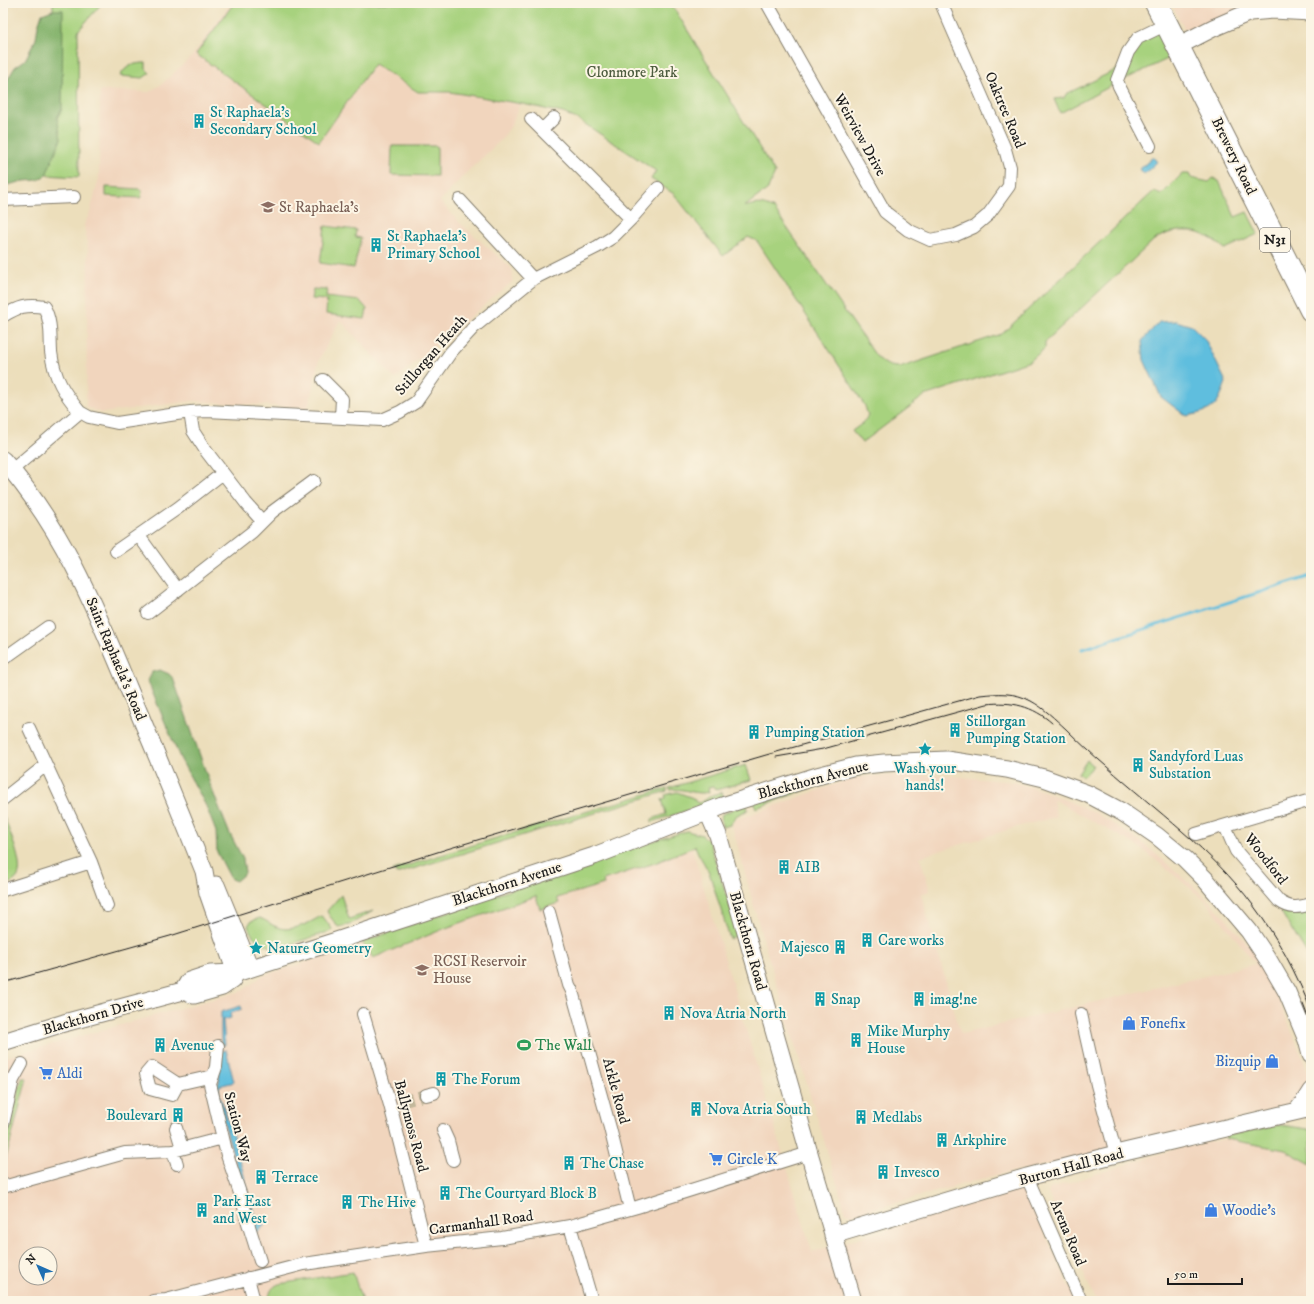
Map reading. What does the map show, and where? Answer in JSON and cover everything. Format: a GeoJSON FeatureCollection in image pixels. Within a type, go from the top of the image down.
{"type":"FeatureCollection","features":[{"type":"Feature","properties":{"kind":"highway","name":"Brewery Road"},"geometry":{"type":"LineString","coordinates":[[1156,3],[1311,310]]}},
{"type":"Feature","properties":{"kind":"street","name":"Weirview Drive"},"geometry":{"type":"LineString","coordinates":[[767,3],[885,212],[908,230],[930,240],[956,235]]}},
{"type":"Feature","properties":{"kind":"street","name":"Oaktree Road"},"geometry":{"type":"LineString","coordinates":[[942,3],[1005,149],[1010,167],[1009,186],[988,215],[974,227],[956,235]]}},
{"type":"Feature","properties":{"kind":"street"},"geometry":{"type":"LineString","coordinates":[[1178,46],[1250,12],[1273,6],[1311,12]]}},
{"type":"Feature","properties":{"kind":"street"},"geometry":{"type":"LineString","coordinates":[[1150,146],[1118,86],[1117,80],[1128,52],[1138,38],[1167,24]]}},
{"type":"Feature","properties":{"kind":"street"},"geometry":{"type":"LineString","coordinates":[[542,130],[554,118]]}},
{"type":"Feature","properties":{"kind":"street"},"geometry":{"type":"LineString","coordinates":[[531,119],[631,220]]}},
{"type":"Feature","properties":{"kind":"street","name":"Stillorgan Heath"},"geometry":{"type":"LineString","coordinates":[[80,412],[89,417],[117,423],[190,412],[207,411],[382,420],[400,412],[416,402],[451,352],[474,327],[533,279],[597,247],[613,237],[631,220],[658,188]]}},
{"type":"Feature","properties":{"kind":"street"},"geometry":{"type":"LineString","coordinates":[[3,200],[74,197]]}},
{"type":"Feature","properties":{"kind":"street"},"geometry":{"type":"LineString","coordinates":[[460,200],[533,279]]}},
{"type":"Feature","properties":{"kind":"street"},"geometry":{"type":"LineString","coordinates":[[3,316],[20,307],[33,305],[44,307],[49,316],[51,353],[56,377],[70,400],[80,412],[7,465]]}},
{"type":"Feature","properties":{"kind":"street"},"geometry":{"type":"LineString","coordinates":[[324,380],[342,399],[341,417]]}},
{"type":"Feature","properties":{"kind":"street"},"geometry":{"type":"LineString","coordinates":[[190,412],[193,431],[206,451],[246,503],[262,521]]}},
{"type":"Feature","properties":{"kind":"street","name":"Saint Raphaela’s Road"},"geometry":{"type":"LineString","coordinates":[[7,465],[46,517],[79,574],[102,624],[204,871],[215,882],[243,970]]}},
{"type":"Feature","properties":{"kind":"street"},"geometry":{"type":"LineString","coordinates":[[116,551],[139,536],[223,473]]}},
{"type":"Feature","properties":{"kind":"street"},"geometry":{"type":"LineString","coordinates":[[148,613],[252,532],[272,512],[314,481]]}},
{"type":"Feature","properties":{"kind":"street"},"geometry":{"type":"LineString","coordinates":[[139,536],[178,590]]}},
{"type":"Feature","properties":{"kind":"street"},"geometry":{"type":"LineString","coordinates":[[3,659],[48,627]]}},
{"type":"Feature","properties":{"kind":"street"},"geometry":{"type":"LineString","coordinates":[[29,728],[91,862],[107,906]]}},
{"type":"Feature","properties":{"kind":"street","name":"Blackthorn Avenue"},"geometry":{"type":"LineString","coordinates":[[243,970],[594,856],[747,797],[817,776],[856,766],[935,760],[954,761],[1007,769],[1044,778],[1088,794],[1122,812],[1185,859],[1205,879],[1249,931],[1269,961],[1287,992],[1310,1047]]}},
{"type":"Feature","properties":{"kind":"street"},"geometry":{"type":"LineString","coordinates":[[3,799],[46,765]]}},
{"type":"Feature","properties":{"kind":"street","name":"Woodford"},"geometry":{"type":"LineString","coordinates":[[1196,834],[1311,800]]}},
{"type":"Feature","properties":{"kind":"street","name":"Blackthorn Road"},"geometry":{"type":"LineString","coordinates":[[708,812],[718,835],[853,1301]]}},
{"type":"Feature","properties":{"kind":"street","name":"Woodford"},"geometry":{"type":"LineString","coordinates":[[1225,826],[1236,851],[1279,901],[1292,907],[1300,907],[1311,904]]}},
{"type":"Feature","properties":{"kind":"street"},"geometry":{"type":"LineString","coordinates":[[3,890],[91,862]]}},
{"type":"Feature","properties":{"kind":"street","name":"Arkle Road"},"geometry":{"type":"LineString","coordinates":[[549,912],[565,974],[572,991],[597,1081],[630,1210]]}},
{"type":"Feature","properties":{"kind":"street","name":"Blackthorn Drive"},"geometry":{"type":"LineString","coordinates":[[3,1042],[64,1023],[183,991],[189,981],[210,974],[243,970]]}},
{"type":"Feature","properties":{"kind":"street","name":"Ballymoss Road"},"geometry":{"type":"LineString","coordinates":[[363,1014],[396,1104],[426,1246]]}},
{"type":"Feature","properties":{"kind":"street"},"geometry":{"type":"LineString","coordinates":[[1081,1014],[1097,1085],[1116,1154]]}},
{"type":"Feature","properties":{"kind":"street","name":"Station Way"},"geometry":{"type":"LineString","coordinates":[[218,1046],[216,1068],[210,1084],[227,1155],[242,1199],[260,1261]]}},
{"type":"Feature","properties":{"kind":"street"},"geometry":{"type":"LineString","coordinates":[[174,1094],[151,1063],[146,1074],[150,1089],[174,1094],[213,1076]]}},
{"type":"Feature","properties":{"kind":"street"},"geometry":{"type":"LineString","coordinates":[[3,1124],[13,1080],[22,1064]]}},
{"type":"Feature","properties":{"kind":"street"},"geometry":{"type":"LineString","coordinates":[[1302,1113],[1304,1102],[1311,1090]]}},
{"type":"Feature","properties":{"kind":"street","name":"Burton Hall Road"},"geometry":{"type":"LineString","coordinates":[[833,1235],[1027,1177],[1116,1154],[1302,1113]]}},
{"type":"Feature","properties":{"kind":"street"},"geometry":{"type":"LineString","coordinates":[[176,1128],[178,1150],[177,1164]]}},
{"type":"Feature","properties":{"kind":"street"},"geometry":{"type":"LineString","coordinates":[[443,1130],[448,1141],[453,1160]]}},
{"type":"Feature","properties":{"kind":"street"},"geometry":{"type":"LineString","coordinates":[[3,1187],[125,1153],[178,1150],[223,1138]]}},
{"type":"Feature","properties":{"kind":"street","name":"Carmanhall Road"},"geometry":{"type":"LineString","coordinates":[[153,1301],[166,1300],[304,1264],[426,1246],[502,1238],[570,1226],[630,1210],[809,1153]]}},
{"type":"Feature","properties":{"kind":"street","name":"Arena Road"},"geometry":{"type":"LineString","coordinates":[[1027,1177],[1081,1301]]}},
{"type":"Feature","properties":{"kind":"street"},"geometry":{"type":"LineString","coordinates":[[570,1226],[592,1301]]}},
{"type":"Feature","properties":{"kind":"street"},"geometry":{"type":"LineString","coordinates":[[248,1278],[254,1301]]}},
{"type":"Feature","properties":{"kind":"shaded area","name":"St Raphaela's"},"geometry":{"type":"Polygon","coordinates":[[[231,3],[286,3],[418,93],[450,92],[520,104],[511,126],[501,140],[467,172],[440,201],[461,224],[510,267],[513,273],[512,282],[395,379],[340,320],[319,360],[308,408],[193,401],[101,413],[86,407],[88,248],[84,225],[90,213],[99,178],[100,90],[149,92],[162,84],[192,56],[231,3]]]}},
{"type":"Feature","properties":{"kind":"shaded area"},"geometry":{"type":"Polygon","coordinates":[[[1171,3],[1263,3],[1192,31],[1184,28],[1171,3]]]}},
{"type":"Feature","properties":{"kind":"shaded area"},"geometry":{"type":"Polygon","coordinates":[[[941,775],[1013,782],[1046,792],[1094,812],[1143,843],[1191,884],[1220,912],[1253,950],[1280,1003],[1309,1074],[1308,1090],[1296,1104],[1105,1154],[996,1175],[852,1215],[846,1213],[762,936],[732,825],[735,820],[850,779],[870,776],[941,775]],[[1053,799],[1056,817],[1020,826],[920,857],[930,891],[921,894],[961,1034],[1256,964],[1206,901],[1141,848],[1053,799]]]}},
{"type":"Feature","properties":{"kind":"shaded area"},"geometry":{"type":"Polygon","coordinates":[[[687,831],[812,1252],[1018,1190],[1026,1193],[1076,1301],[3,1301],[3,1058],[242,991],[262,976],[359,945],[627,849],[687,831]]]}},
{"type":"Feature","properties":{"kind":"shaded area"},"geometry":{"type":"Polygon","coordinates":[[[1226,1139],[1285,1150],[1311,1164],[1311,1301],[1096,1301],[1048,1193],[1049,1189],[1181,1147],[1226,1139]]]}},
{"type":"Feature","properties":{"kind":"green space"},"geometry":{"type":"Polygon","coordinates":[[[53,3],[102,3],[78,31],[79,177],[46,175],[53,41],[53,3]]]}},
{"type":"Feature","properties":{"kind":"green space","name":"Clonmore Park"},"geometry":{"type":"Polygon","coordinates":[[[234,3],[670,3],[775,173],[768,189],[744,207],[759,204],[774,209],[876,356],[885,363],[894,367],[902,367],[1002,334],[1154,191],[1161,195],[1182,174],[1189,174],[1191,178],[1209,182],[1213,178],[1219,181],[1235,217],[1247,212],[1258,234],[1225,249],[1209,237],[1191,231],[1173,232],[1163,235],[1154,240],[1045,342],[1045,348],[1030,361],[924,396],[862,443],[852,431],[863,423],[868,416],[865,406],[757,241],[748,237],[723,256],[674,194],[651,179],[656,171],[579,120],[563,113],[523,104],[450,92],[418,92],[374,64],[319,142],[196,54],[234,3]]]}},
{"type":"Feature","properties":{"kind":"green space"},"geometry":{"type":"Polygon","coordinates":[[[53,10],[63,10],[62,109],[57,118],[61,139],[46,175],[38,180],[24,181],[3,186],[3,87],[15,67],[25,60],[36,39],[38,25],[42,14],[53,10]]]}},
{"type":"Feature","properties":{"kind":"green space"},"geometry":{"type":"Polygon","coordinates":[[[1166,24],[1182,52],[1109,87],[1060,113],[1054,99],[1064,98],[1066,94],[1122,67],[1128,52],[1166,24]]]}},
{"type":"Feature","properties":{"kind":"green space"},"geometry":{"type":"Polygon","coordinates":[[[146,63],[146,69],[150,73],[143,78],[120,76],[125,69],[131,65],[146,63]]]}},
{"type":"Feature","properties":{"kind":"green space"},"geometry":{"type":"Polygon","coordinates":[[[392,146],[437,146],[437,176],[391,175],[392,146]]]}},
{"type":"Feature","properties":{"kind":"green space"},"geometry":{"type":"Polygon","coordinates":[[[106,187],[140,189],[142,192],[141,197],[106,196],[106,187]]]}},
{"type":"Feature","properties":{"kind":"green space"},"geometry":{"type":"Polygon","coordinates":[[[325,226],[356,230],[355,237],[361,238],[354,268],[320,263],[325,226]]]}},
{"type":"Feature","properties":{"kind":"green space"},"geometry":{"type":"Polygon","coordinates":[[[313,289],[327,289],[326,297],[360,301],[367,309],[365,319],[326,314],[327,300],[311,299],[313,289]]]}},
{"type":"Feature","properties":{"kind":"green space"},"geometry":{"type":"Polygon","coordinates":[[[160,670],[169,674],[173,678],[211,787],[229,832],[243,859],[245,873],[236,881],[231,879],[217,852],[216,832],[206,806],[180,758],[148,681],[152,672],[160,670]]]}},
{"type":"Feature","properties":{"kind":"green space"},"geometry":{"type":"Polygon","coordinates":[[[1087,760],[1093,765],[1090,770],[1083,776],[1078,774],[1087,760]]]}},
{"type":"Feature","properties":{"kind":"green space"},"geometry":{"type":"Polygon","coordinates":[[[746,765],[751,780],[716,790],[714,786],[708,787],[709,792],[704,793],[675,789],[670,790],[669,788],[746,765]]]}},
{"type":"Feature","properties":{"kind":"green space"},"geometry":{"type":"Polygon","coordinates":[[[871,772],[812,788],[756,808],[753,800],[837,776],[871,772]]]}},
{"type":"Feature","properties":{"kind":"green space"},"geometry":{"type":"Polygon","coordinates":[[[667,788],[667,791],[396,874],[395,871],[391,872],[393,870],[490,840],[667,788]]]}},
{"type":"Feature","properties":{"kind":"green space"},"geometry":{"type":"Polygon","coordinates":[[[677,792],[693,798],[697,803],[702,802],[712,795],[722,792],[724,798],[652,822],[652,819],[666,814],[662,799],[666,798],[665,795],[677,792]]]}},
{"type":"Feature","properties":{"kind":"green space"},"geometry":{"type":"Polygon","coordinates":[[[746,803],[748,810],[737,815],[730,825],[722,827],[721,815],[746,803]]]}},
{"type":"Feature","properties":{"kind":"green space"},"geometry":{"type":"Polygon","coordinates":[[[3,817],[18,856],[19,871],[15,880],[3,885],[3,817]]]}},
{"type":"Feature","properties":{"kind":"green space"},"geometry":{"type":"Polygon","coordinates":[[[687,831],[702,835],[709,841],[739,935],[730,939],[709,872],[695,846],[655,863],[603,880],[604,884],[557,898],[559,903],[540,909],[536,896],[446,928],[373,958],[362,942],[627,849],[687,831]]]}},
{"type":"Feature","properties":{"kind":"green space"},"geometry":{"type":"Polygon","coordinates":[[[341,895],[349,919],[373,911],[349,925],[338,927],[327,911],[341,895]]]}},
{"type":"Feature","properties":{"kind":"green space"},"geometry":{"type":"Polygon","coordinates":[[[1278,907],[1288,912],[1311,909],[1311,961],[1278,907]]]}},
{"type":"Feature","properties":{"kind":"green space"},"geometry":{"type":"Polygon","coordinates":[[[321,916],[332,929],[331,931],[271,949],[270,946],[256,939],[248,926],[251,921],[260,918],[282,929],[288,929],[306,924],[321,916]]]}},
{"type":"Feature","properties":{"kind":"green space"},"geometry":{"type":"Polygon","coordinates":[[[22,1078],[27,1078],[3,1166],[3,1151],[22,1078]]]}},
{"type":"Feature","properties":{"kind":"green space"},"geometry":{"type":"Polygon","coordinates":[[[1280,1125],[1308,1129],[1311,1131],[1311,1164],[1285,1150],[1226,1139],[1225,1136],[1280,1125]]]}},
{"type":"Feature","properties":{"kind":"green space"},"geometry":{"type":"Polygon","coordinates":[[[353,1272],[362,1301],[269,1301],[271,1291],[279,1284],[353,1272]]]}},
{"type":"Feature","properties":{"kind":"water"},"geometry":{"type":"Polygon","coordinates":[[[1153,157],[1157,162],[1144,174],[1140,169],[1153,157]]]}},
{"type":"Feature","properties":{"kind":"water"},"geometry":{"type":"Polygon","coordinates":[[[1176,321],[1192,326],[1205,339],[1226,382],[1220,398],[1213,407],[1202,412],[1186,416],[1161,397],[1144,360],[1142,341],[1159,322],[1176,321]]]}},
{"type":"Feature","properties":{"kind":"water"},"geometry":{"type":"Polygon","coordinates":[[[241,1006],[242,1009],[230,1013],[231,1018],[223,1020],[225,1045],[221,1045],[221,1012],[241,1006]]]}},
{"type":"Feature","properties":{"kind":"water"},"geometry":{"type":"Polygon","coordinates":[[[226,1050],[234,1082],[219,1086],[219,1093],[235,1142],[254,1213],[257,1219],[266,1224],[256,1233],[213,1085],[219,1083],[220,1051],[226,1050]]]}},
{"type":"Feature","properties":{"kind":"waterway"},"geometry":{"type":"LineString","coordinates":[[1082,649],[1311,576]]}},
{"type":"Feature","properties":{"kind":"tunnel"},"geometry":{"type":"LineString","coordinates":[[401,1102],[426,1095]]}},
{"type":"Feature","properties":{"kind":"tram line"},"geometry":{"type":"LineString","coordinates":[[3,983],[170,936],[447,849],[766,755],[980,695],[1000,694],[1025,698],[1045,710],[1125,783],[1183,832],[1220,866],[1253,905],[1270,930],[1293,969],[1311,1011]]}},
{"type":"Feature","properties":{"kind":"tram line"},"geometry":{"type":"LineString","coordinates":[[776,757],[823,749],[987,704],[1005,703],[1021,706],[1037,712],[1052,723]]}},
{"type":"Feature","properties":{"kind":"tram line"},"geometry":{"type":"LineString","coordinates":[[1303,1004],[1311,1025]]}},
{"type":"Feature","properties":{"kind":"place","name":"St Raphaela's Secondary School"},"geometry":{"type":"Point","coordinates":[199,121]}},
{"type":"Feature","properties":{"kind":"place","name":"St Raphaela's"},"geometry":{"type":"Point","coordinates":[268,207]}},
{"type":"Feature","properties":{"kind":"place","name":"St Raphaela's Primary School"},"geometry":{"type":"Point","coordinates":[376,245]}},
{"type":"Feature","properties":{"kind":"place","name":"Stillorgan Pumping Station"},"geometry":{"type":"Point","coordinates":[955,730]}},
{"type":"Feature","properties":{"kind":"place","name":"Pumping Station"},"geometry":{"type":"Point","coordinates":[754,732]}},
{"type":"Feature","properties":{"kind":"place","name":"Wash your hands!"},"geometry":{"type":"Point","coordinates":[925,749]}},
{"type":"Feature","properties":{"kind":"place","name":"Sandyford Luas Substation"},"geometry":{"type":"Point","coordinates":[1138,765]}},
{"type":"Feature","properties":{"kind":"place","name":"AIB"},"geometry":{"type":"Point","coordinates":[784,867]}},
{"type":"Feature","properties":{"kind":"place","name":"Care works"},"geometry":{"type":"Point","coordinates":[867,940]}},
{"type":"Feature","properties":{"kind":"place","name":"Majesco"},"geometry":{"type":"Point","coordinates":[840,947]}},
{"type":"Feature","properties":{"kind":"place","name":"Nature Geometry"},"geometry":{"type":"Point","coordinates":[256,948]}},
{"type":"Feature","properties":{"kind":"place","name":"RCSI Reservoir House"},"geometry":{"type":"Point","coordinates":[422,970]}},
{"type":"Feature","properties":{"kind":"place","name":"Snap"},"geometry":{"type":"Point","coordinates":[820,999]}},
{"type":"Feature","properties":{"kind":"place","name":"imag!ne"},"geometry":{"type":"Point","coordinates":[919,999]}},
{"type":"Feature","properties":{"kind":"place","name":"Nova Atria North"},"geometry":{"type":"Point","coordinates":[669,1013]}},
{"type":"Feature","properties":{"kind":"place","name":"Fonefix"},"geometry":{"type":"Point","coordinates":[1129,1023]}},
{"type":"Feature","properties":{"kind":"place","name":"Mike Murphy House"},"geometry":{"type":"Point","coordinates":[856,1040]}},
{"type":"Feature","properties":{"kind":"place","name":"Avenue"},"geometry":{"type":"Point","coordinates":[160,1045]}},
{"type":"Feature","properties":{"kind":"place","name":"The Wall"},"geometry":{"type":"Point","coordinates":[524,1045]}},
{"type":"Feature","properties":{"kind":"place","name":"Bizquip"},"geometry":{"type":"Point","coordinates":[1272,1061]}},
{"type":"Feature","properties":{"kind":"place","name":"Aldi"},"geometry":{"type":"Point","coordinates":[46,1073]}},
{"type":"Feature","properties":{"kind":"place","name":"The Forum"},"geometry":{"type":"Point","coordinates":[441,1079]}},
{"type":"Feature","properties":{"kind":"place","name":"Nova Atria South"},"geometry":{"type":"Point","coordinates":[696,1109]}},
{"type":"Feature","properties":{"kind":"place","name":"Boulevard"},"geometry":{"type":"Point","coordinates":[178,1115]}},
{"type":"Feature","properties":{"kind":"place","name":"Medlabs"},"geometry":{"type":"Point","coordinates":[861,1117]}},
{"type":"Feature","properties":{"kind":"place","name":"Arkphire"},"geometry":{"type":"Point","coordinates":[942,1140]}},
{"type":"Feature","properties":{"kind":"place","name":"Circle K"},"geometry":{"type":"Point","coordinates":[716,1159]}},
{"type":"Feature","properties":{"kind":"place","name":"The Chase"},"geometry":{"type":"Point","coordinates":[569,1163]}},
{"type":"Feature","properties":{"kind":"place","name":"Invesco"},"geometry":{"type":"Point","coordinates":[883,1172]}},
{"type":"Feature","properties":{"kind":"place","name":"Terrace"},"geometry":{"type":"Point","coordinates":[261,1177]}},
{"type":"Feature","properties":{"kind":"place","name":"The Courtyard Block B"},"geometry":{"type":"Point","coordinates":[445,1193]}},
{"type":"Feature","properties":{"kind":"place","name":"The Hive"},"geometry":{"type":"Point","coordinates":[347,1202]}},
{"type":"Feature","properties":{"kind":"place","name":"Park East and West"},"geometry":{"type":"Point","coordinates":[202,1210]}},
{"type":"Feature","properties":{"kind":"place","name":"Woodie's"},"geometry":{"type":"Point","coordinates":[1211,1210]}}]}
